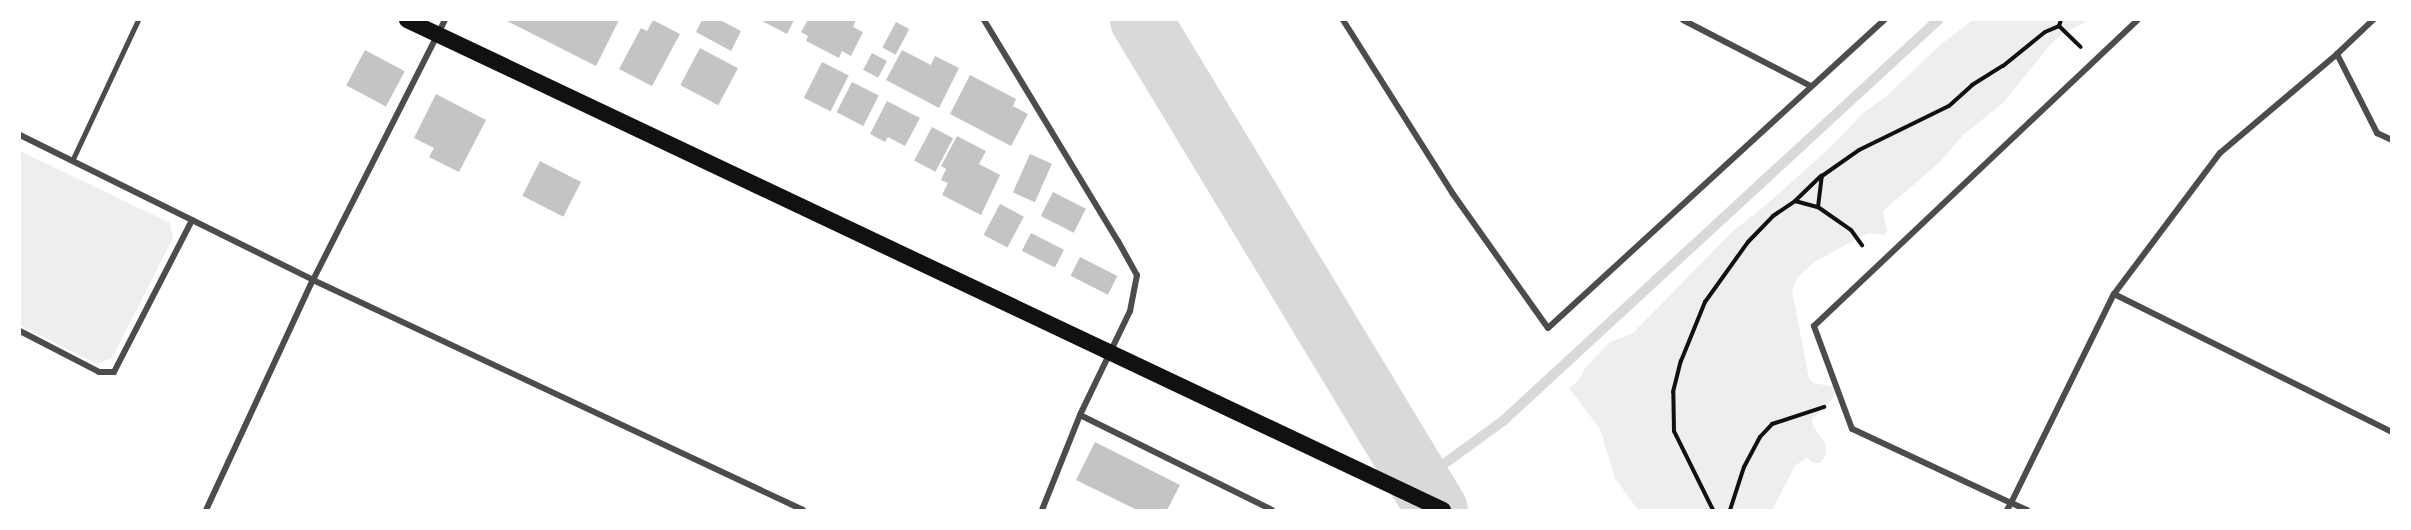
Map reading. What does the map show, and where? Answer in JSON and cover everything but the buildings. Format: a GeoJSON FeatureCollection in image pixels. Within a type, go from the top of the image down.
{"type":"FeatureCollection","features":[{"type":"Feature","properties":{"kind":"highway"},"geometry":{"type":"LineString","coordinates":[[407,20],[441,27],[1109,351],[1443,510]]}},
{"type":"Feature","properties":{"kind":"street"},"geometry":{"type":"LineString","coordinates":[[984,20],[1137,275],[1130,311],[1080,415],[1042,510]]}},
{"type":"Feature","properties":{"kind":"street"},"geometry":{"type":"LineString","coordinates":[[1343,20],[1453,194],[1548,328],[1884,20]]}},
{"type":"Feature","properties":{"kind":"street"},"geometry":{"type":"LineString","coordinates":[[1683,20],[1811,86]]}},
{"type":"Feature","properties":{"kind":"street"},"geometry":{"type":"LineString","coordinates":[[2027,510],[1852,429],[1814,326],[2138,20]]}},
{"type":"Feature","properties":{"kind":"street"},"geometry":{"type":"LineString","coordinates":[[2007,510],[2114,294],[2220,153],[2337,54],[2373,20]]}},
{"type":"Feature","properties":{"kind":"street"},"geometry":{"type":"LineString","coordinates":[[206,510],[313,280],[441,27]]}},
{"type":"Feature","properties":{"kind":"street"},"geometry":{"type":"LineString","coordinates":[[2337,54],[2377,133],[2391,140]]}},
{"type":"Feature","properties":{"kind":"street"},"geometry":{"type":"LineString","coordinates":[[20,135],[313,280],[803,510]]}},
{"type":"Feature","properties":{"kind":"street"},"geometry":{"type":"LineString","coordinates":[[20,331],[99,372],[114,372],[192,220]]}},
{"type":"Feature","properties":{"kind":"street"},"geometry":{"type":"LineString","coordinates":[[2114,294],[2391,432]]}},
{"type":"Feature","properties":{"kind":"street"},"geometry":{"type":"LineString","coordinates":[[1080,415],[1272,510]]}},
{"type":"Feature","properties":{"kind":"lane"},"geometry":{"type":"LineString","coordinates":[[72,161],[138,20]]}},
{"type":"Feature","properties":{"kind":"path"},"geometry":{"type":"LineString","coordinates":[[1713,510],[1674,431],[1673,392],[1681,361],[1705,302],[1723,274],[1773,216],[1795,201],[1822,176],[1859,150],[1949,106],[1972,85],[2003,66],[2045,32],[2059,26],[2061,20]]}},
{"type":"Feature","properties":{"kind":"path"},"geometry":{"type":"LineString","coordinates":[[2059,26],[2084,49]]}},
{"type":"Feature","properties":{"kind":"path"},"geometry":{"type":"LineString","coordinates":[[1818,207],[1822,176]]}},
{"type":"Feature","properties":{"kind":"path"},"geometry":{"type":"LineString","coordinates":[[1795,201],[1818,207],[1851,230],[1862,245]]}},
{"type":"Feature","properties":{"kind":"path"},"geometry":{"type":"LineString","coordinates":[[1730,510],[1744,467],[1760,436],[1772,424],[1833,405]]}},
{"type":"Feature","properties":{"kind":"shaded area"},"geometry":{"type":"Polygon","coordinates":[[[1973,20],[2089,20],[2061,35],[2050,45],[2003,103],[1963,135],[1940,162],[1883,211],[1887,231],[1884,235],[1868,233],[1814,262],[1797,278],[1792,291],[1809,378],[1813,383],[1836,387],[1832,400],[1812,419],[1813,426],[1826,444],[1825,456],[1821,463],[1813,463],[1807,457],[1795,466],[1772,510],[1638,510],[1615,478],[1600,429],[1569,388],[1578,381],[1585,368],[1610,342],[1633,333],[1733,231],[1766,205],[1835,143],[1862,114],[1889,94],[1940,45],[1973,20]]]}},
{"type":"Feature","properties":{"kind":"shaded area"},"geometry":{"type":"Polygon","coordinates":[[[20,151],[170,223],[173,238],[112,358],[97,364],[20,325],[20,151]]]}},
{"type":"Feature","properties":{"kind":"waterway"},"geometry":{"type":"LineString","coordinates":[[1141,20],[1437,510]]}},
{"type":"Feature","properties":{"kind":"waterway"},"geometry":{"type":"LineString","coordinates":[[1419,482],[1503,421],[1938,20]]}}]}
